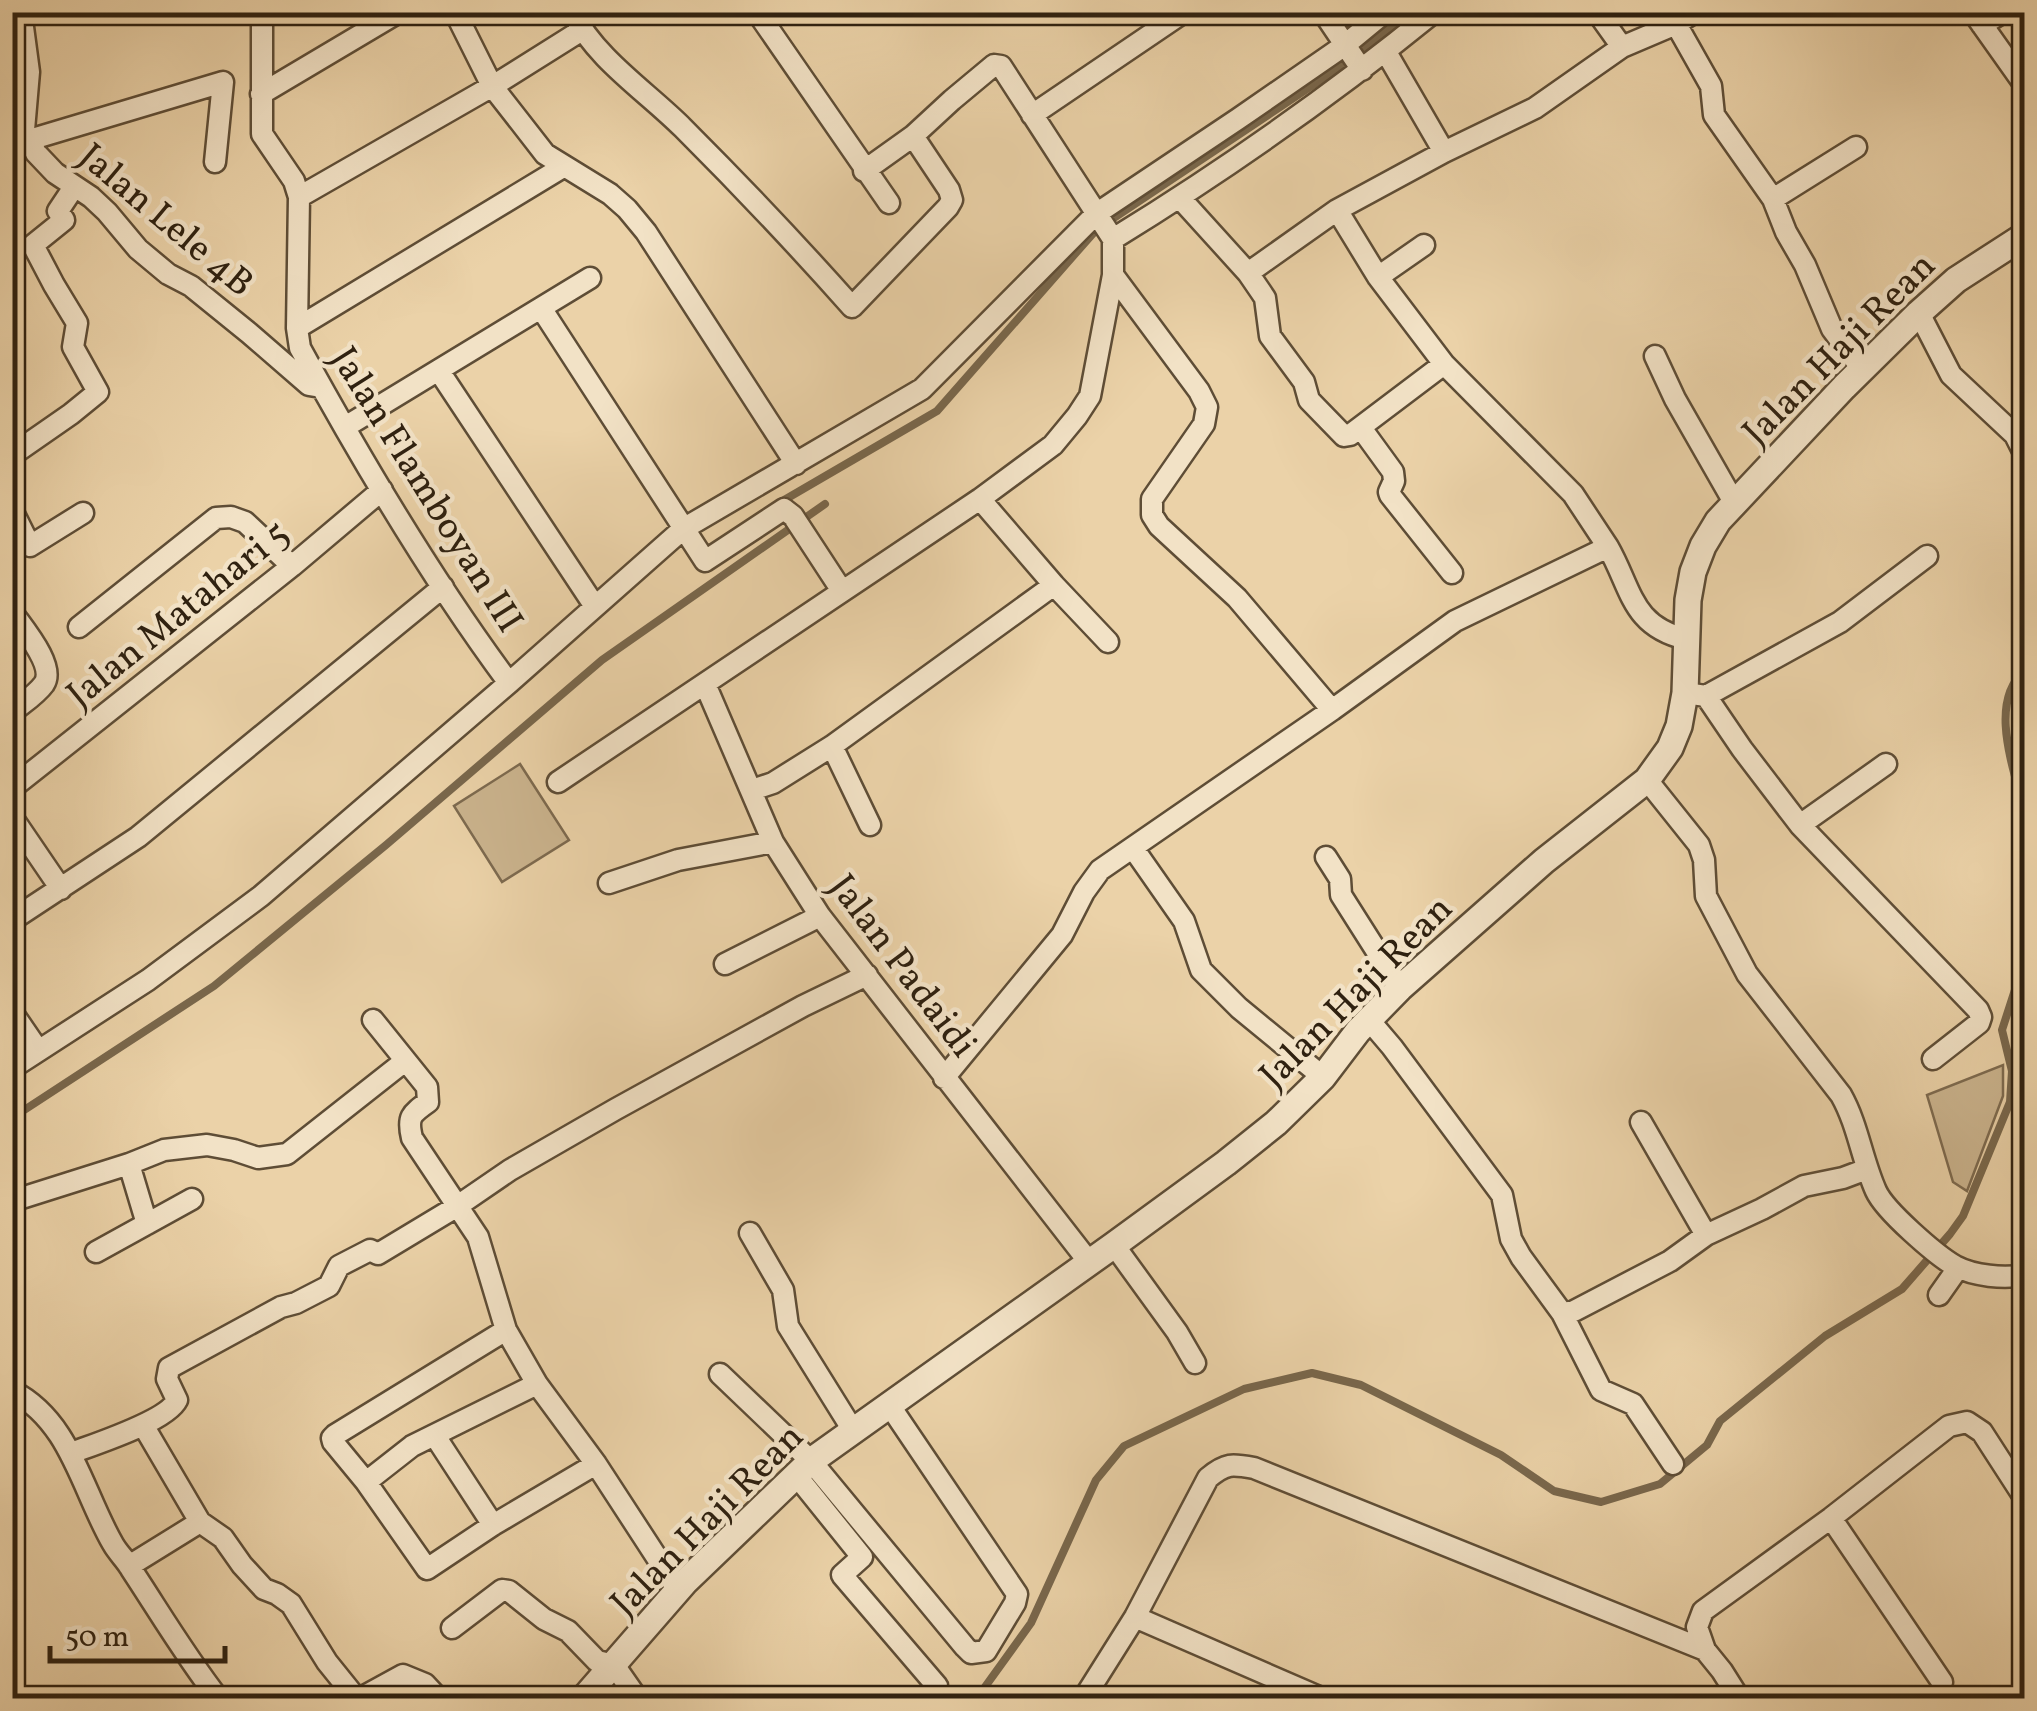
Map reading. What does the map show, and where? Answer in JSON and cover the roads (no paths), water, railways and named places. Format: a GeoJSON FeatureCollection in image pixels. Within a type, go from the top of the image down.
{"type":"FeatureCollection","features":[{"type":"Feature","properties":{"kind":"street"},"geometry":{"type":"LineString","coordinates":[[21,12],[29,72],[22,132],[224,82],[216,162]]}},
{"type":"Feature","properties":{"kind":"street"},"geometry":{"type":"LineString","coordinates":[[262,12],[262,134],[294,181],[298,197],[297,328]]}},
{"type":"Feature","properties":{"kind":"street"},"geometry":{"type":"LineString","coordinates":[[261,94],[399,12]]}},
{"type":"Feature","properties":{"kind":"street"},"geometry":{"type":"LineString","coordinates":[[456,12],[492,86],[546,154],[610,194],[646,232],[796,464]]}},
{"type":"Feature","properties":{"kind":"street"},"geometry":{"type":"LineString","coordinates":[[756,12],[889,203]]}},
{"type":"Feature","properties":{"kind":"street"},"geometry":{"type":"LineString","coordinates":[[1032,115],[1184,12]]}},
{"type":"Feature","properties":{"kind":"street"},"geometry":{"type":"LineString","coordinates":[[1323,12],[1353,58]]}},
{"type":"Feature","properties":{"kind":"street"},"geometry":{"type":"LineString","coordinates":[[1105,226],[1180,198],[1353,58],[1385,12]]}},
{"type":"Feature","properties":{"kind":"street"},"geometry":{"type":"LineString","coordinates":[[12,1068],[148,980],[261,896],[683,529],[922,388],[1105,226],[1353,58],[1386,52],[1434,12]]}},
{"type":"Feature","properties":{"kind":"street"},"geometry":{"type":"LineString","coordinates":[[1597,12],[1622,47]]}},
{"type":"Feature","properties":{"kind":"street"},"geometry":{"type":"LineString","coordinates":[[1248,273],[1337,210],[1535,108],[1622,47],[1696,12]]}},
{"type":"Feature","properties":{"kind":"street"},"geometry":{"type":"LineString","coordinates":[[2003,12],[1978,19],[2024,84]]}},
{"type":"Feature","properties":{"kind":"street"},"geometry":{"type":"LineString","coordinates":[[298,197],[492,86],[577,21],[592,44],[681,126],[852,306],[952,200],[913,136]]}},
{"type":"Feature","properties":{"kind":"street"},"geometry":{"type":"LineString","coordinates":[[1676,24],[1711,86],[1714,116],[1773,199],[1832,330],[1862,369]]}},
{"type":"Feature","properties":{"kind":"street"},"geometry":{"type":"LineString","coordinates":[[1386,52],[1444,152]]}},
{"type":"Feature","properties":{"kind":"street"},"geometry":{"type":"LineString","coordinates":[[558,782],[980,498],[1052,445],[1090,396],[1113,275],[1105,226],[1001,66],[994,65],[913,136],[864,171]]}},
{"type":"Feature","properties":{"kind":"street","name":"Jalan Lele 4B"},"geometry":{"type":"LineString","coordinates":[[22,132],[55,173],[108,212],[138,249],[250,333],[309,385],[321,387]]}},
{"type":"Feature","properties":{"kind":"street"},"geometry":{"type":"LineString","coordinates":[[1773,199],[1856,147]]}},
{"type":"Feature","properties":{"kind":"street"},"geometry":{"type":"LineString","coordinates":[[297,328],[563,167]]}},
{"type":"Feature","properties":{"kind":"street"},"geometry":{"type":"LineString","coordinates":[[12,455],[98,392],[73,348],[77,323],[33,245],[64,220],[58,210],[74,187]]}},
{"type":"Feature","properties":{"kind":"street"},"geometry":{"type":"LineString","coordinates":[[1180,198],[1248,273],[1265,298],[1270,336],[1304,382],[1309,400],[1352,432],[1392,472],[1390,496],[1452,573]]}},
{"type":"Feature","properties":{"kind":"street"},"geometry":{"type":"LineString","coordinates":[[1337,210],[1378,277],[1444,364],[1573,494],[1608,547],[1634,605],[1651,624],[1668,635],[1686,639]]}},
{"type":"Feature","properties":{"kind":"street","name":"Jalan Haji Rean"},"geometry":{"type":"LineString","coordinates":[[584,1698],[678,1590],[804,1468],[1226,1164],[1323,1078],[1400,988],[1544,861],[1647,780],[1670,748],[1696,695],[1686,639],[1688,600],[1692,572],[1718,521],[1918,312],[1956,280],[2024,236]]}},
{"type":"Feature","properties":{"kind":"street"},"geometry":{"type":"LineString","coordinates":[[1378,277],[1424,245]]}},
{"type":"Feature","properties":{"kind":"street"},"geometry":{"type":"LineString","coordinates":[[1113,275],[1207,407],[1204,424],[1152,499],[1152,514],[1159,526],[1237,598],[1332,710]]}},
{"type":"Feature","properties":{"kind":"street"},"geometry":{"type":"LineString","coordinates":[[345,426],[590,278]]}},
{"type":"Feature","properties":{"kind":"street"},"geometry":{"type":"LineString","coordinates":[[541,308],[705,562],[780,510],[788,511],[842,592]]}},
{"type":"Feature","properties":{"kind":"street"},"geometry":{"type":"LineString","coordinates":[[1918,312],[1951,375],[2015,435],[2024,453]]}},
{"type":"Feature","properties":{"kind":"street","name":"Jalan Flamboyan III"},"geometry":{"type":"LineString","coordinates":[[297,328],[300,348],[382,490],[509,683]]}},
{"type":"Feature","properties":{"kind":"street"},"geometry":{"type":"LineString","coordinates":[[1654,356],[1735,504]]}},
{"type":"Feature","properties":{"kind":"street"},"geometry":{"type":"LineString","coordinates":[[1352,432],[1444,364]]}},
{"type":"Feature","properties":{"kind":"street"},"geometry":{"type":"LineString","coordinates":[[439,371],[594,605]]}},
{"type":"Feature","properties":{"kind":"street","name":"Jalan Matahari 5"},"geometry":{"type":"LineString","coordinates":[[12,788],[382,490]]}},
{"type":"Feature","properties":{"kind":"street"},"geometry":{"type":"LineString","coordinates":[[980,498],[1108,642]]}},
{"type":"Feature","properties":{"kind":"street"},"geometry":{"type":"LineString","coordinates":[[12,510],[30,546],[83,513]]}},
{"type":"Feature","properties":{"kind":"street"},"geometry":{"type":"LineString","coordinates":[[79,627],[216,518],[245,522],[292,566]]}},
{"type":"Feature","properties":{"kind":"street"},"geometry":{"type":"LineString","coordinates":[[944,1078],[1062,935],[1100,870],[1455,620],[1608,547]]}},
{"type":"Feature","properties":{"kind":"street"},"geometry":{"type":"LineString","coordinates":[[1927,556],[1840,622],[1696,695],[1800,825],[1978,1010],[1979,1022],[1933,1059]]}},
{"type":"Feature","properties":{"kind":"street"},"geometry":{"type":"LineString","coordinates":[[752,790],[773,783],[832,746],[1054,584]]}},
{"type":"Feature","properties":{"kind":"street"},"geometry":{"type":"LineString","coordinates":[[12,920],[138,837],[443,587]]}},
{"type":"Feature","properties":{"kind":"street"},"geometry":{"type":"LineString","coordinates":[[12,612],[46,662],[48,676],[42,687],[12,712]]}},
{"type":"Feature","properties":{"kind":"street","name":"Jalan Padaidi"},"geometry":{"type":"LineString","coordinates":[[706,684],[774,842],[820,916],[1090,1262]]}},
{"type":"Feature","properties":{"kind":"street"},"geometry":{"type":"LineString","coordinates":[[832,746],[870,825]]}},
{"type":"Feature","properties":{"kind":"street"},"geometry":{"type":"LineString","coordinates":[[1800,825],[1886,764]]}},
{"type":"Feature","properties":{"kind":"street"},"geometry":{"type":"LineString","coordinates":[[1647,780],[1699,845],[1706,896],[1747,974],[1841,1095],[1884,1206],[1944,1257],[1983,1274],[2024,1275]]}},
{"type":"Feature","properties":{"kind":"street"},"geometry":{"type":"LineString","coordinates":[[12,817],[61,890]]}},
{"type":"Feature","properties":{"kind":"street"},"geometry":{"type":"LineString","coordinates":[[609,883],[678,860],[774,842]]}},
{"type":"Feature","properties":{"kind":"street"},"geometry":{"type":"LineString","coordinates":[[1132,848],[1184,921],[1200,970],[1323,1078]]}},
{"type":"Feature","properties":{"kind":"street"},"geometry":{"type":"LineString","coordinates":[[1326,857],[1340,879],[1341,896],[1400,988]]}},
{"type":"Feature","properties":{"kind":"street"},"geometry":{"type":"LineString","coordinates":[[725,964],[820,916]]}},
{"type":"Feature","properties":{"kind":"street"},"geometry":{"type":"LineString","coordinates":[[71,1453],[142,1425],[176,1405],[167,1379],[169,1368],[281,1307],[329,1286],[339,1266],[370,1250],[378,1254],[616,1108],[867,975]]}},
{"type":"Feature","properties":{"kind":"street"},"geometry":{"type":"LineString","coordinates":[[12,1012],[38,1050]]}},
{"type":"Feature","properties":{"kind":"street"},"geometry":{"type":"LineString","coordinates":[[373,1020],[427,1088],[428,1102],[413,1113],[408,1125],[412,1138],[478,1238],[506,1330],[537,1384],[596,1464],[678,1590]]}},
{"type":"Feature","properties":{"kind":"street"},"geometry":{"type":"LineString","coordinates":[[1369,1020],[1502,1195],[1511,1239],[1562,1313],[1602,1390],[1633,1404],[1672,1464]]}},
{"type":"Feature","properties":{"kind":"street"},"geometry":{"type":"LineString","coordinates":[[12,1200],[164,1150],[207,1145],[258,1158],[287,1154],[405,1060]]}},
{"type":"Feature","properties":{"kind":"street"},"geometry":{"type":"LineString","coordinates":[[1641,1122],[1706,1235]]}},
{"type":"Feature","properties":{"kind":"street"},"geometry":{"type":"LineString","coordinates":[[129,1164],[148,1224]]}},
{"type":"Feature","properties":{"kind":"street"},"geometry":{"type":"LineString","coordinates":[[1562,1313],[1574,1311],[1670,1261],[1706,1235],[1804,1186],[1867,1169]]}},
{"type":"Feature","properties":{"kind":"street"},"geometry":{"type":"LineString","coordinates":[[96,1252],[192,1199]]}},
{"type":"Feature","properties":{"kind":"street"},"geometry":{"type":"LineString","coordinates":[[750,1234],[783,1290],[788,1326],[854,1432]]}},
{"type":"Feature","properties":{"kind":"street"},"geometry":{"type":"LineString","coordinates":[[1114,1244],[1195,1363]]}},
{"type":"Feature","properties":{"kind":"street"},"geometry":{"type":"LineString","coordinates":[[1939,1295],[1944,1257]]}},
{"type":"Feature","properties":{"kind":"street"},"geometry":{"type":"LineString","coordinates":[[506,1330],[332,1438],[335,1446],[366,1482],[426,1569],[493,1524],[596,1464]]}},
{"type":"Feature","properties":{"kind":"street"},"geometry":{"type":"LineString","coordinates":[[720,1374],[965,1647],[971,1653],[986,1651],[1017,1594],[890,1406]]}},
{"type":"Feature","properties":{"kind":"street"},"geometry":{"type":"LineString","coordinates":[[366,1482],[412,1446],[537,1384]]}},
{"type":"Feature","properties":{"kind":"street"},"geometry":{"type":"LineString","coordinates":[[12,1390],[49,1419],[71,1453],[113,1544],[168,1630],[218,1698]]}},
{"type":"Feature","properties":{"kind":"street"},"geometry":{"type":"LineString","coordinates":[[1736,1697],[1706,1650],[1697,1627],[1703,1610],[1949,1426],[1967,1422],[1982,1432],[2024,1496]]}},
{"type":"Feature","properties":{"kind":"street"},"geometry":{"type":"LineString","coordinates":[[142,1425],[200,1522],[222,1538],[264,1589],[291,1604],[327,1662],[359,1698],[403,1675],[425,1684],[438,1698]]}},
{"type":"Feature","properties":{"kind":"street"},"geometry":{"type":"LineString","coordinates":[[436,1436],[493,1524]]}},
{"type":"Feature","properties":{"kind":"street"},"geometry":{"type":"LineString","coordinates":[[1084,1698],[1134,1616],[1208,1478],[1233,1464],[1254,1468],[1706,1650]]}},
{"type":"Feature","properties":{"kind":"street"},"geometry":{"type":"LineString","coordinates":[[804,1468],[862,1557],[842,1575],[937,1686]]}},
{"type":"Feature","properties":{"kind":"street"},"geometry":{"type":"LineString","coordinates":[[1831,1518],[1942,1682]]}},
{"type":"Feature","properties":{"kind":"street"},"geometry":{"type":"LineString","coordinates":[[130,1566],[200,1522]]}},
{"type":"Feature","properties":{"kind":"street"},"geometry":{"type":"LineString","coordinates":[[452,1628],[502,1590],[509,1590],[544,1620],[568,1631],[596,1662],[614,1665],[637,1698]]}},
{"type":"Feature","properties":{"kind":"street"},"geometry":{"type":"LineString","coordinates":[[1134,1616],[1321,1698]]}},
{"type":"Feature","properties":{"kind":"waterway"},"geometry":{"type":"LineString","coordinates":[[779,503],[937,411],[1096,230],[1346,63],[1410,12]]}},
{"type":"Feature","properties":{"kind":"waterway"},"geometry":{"type":"LineString","coordinates":[[12,1118],[214,986],[602,660],[825,504]]}},
{"type":"Feature","properties":{"kind":"waterway"},"geometry":{"type":"LineString","coordinates":[[2024,671],[2013,684],[2006,718],[2010,756],[2024,810]]}},
{"type":"Feature","properties":{"kind":"waterway"},"geometry":{"type":"LineString","coordinates":[[977,1698],[1031,1623],[1096,1480],[1124,1446],[1244,1389],[1312,1373],[1361,1385],[1501,1455],[1554,1491],[1601,1502],[1660,1484],[1707,1445],[1720,1421],[1825,1336],[1902,1289],[1963,1216],[2010,1102],[2012,1071],[2002,1030],[2024,962]]}}]}
